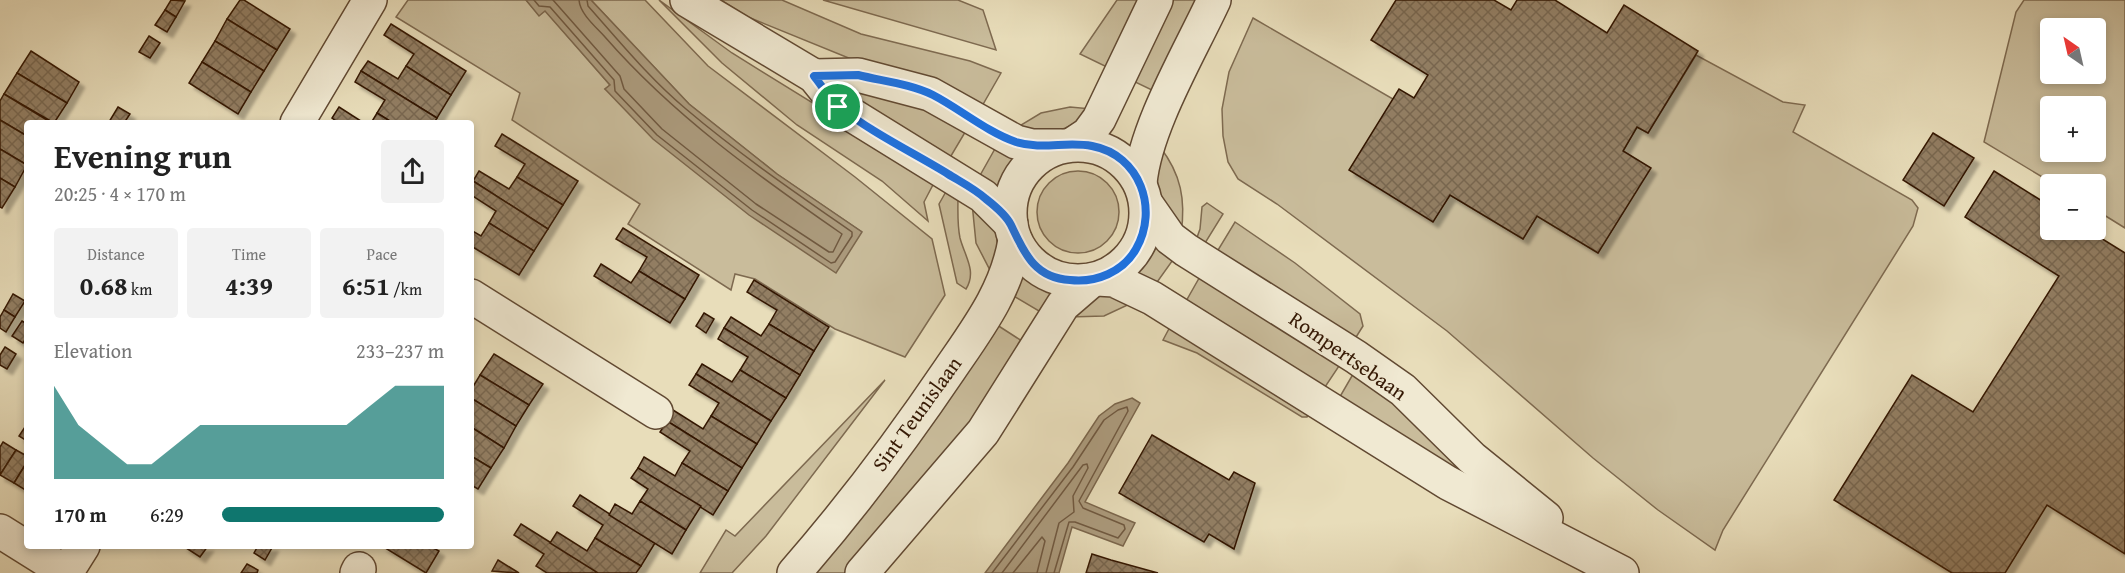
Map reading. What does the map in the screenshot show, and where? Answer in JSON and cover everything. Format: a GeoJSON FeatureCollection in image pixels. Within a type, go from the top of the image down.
{"type":"FeatureCollection","features":[{"type":"Feature","properties":{"kind":"street"},"geometry":{"type":"LineString","coordinates":[[299,120],[370,0]]}},
{"type":"Feature","properties":{"kind":"street"},"geometry":{"type":"LineString","coordinates":[[687,0],[762,48],[814,76],[838,107],[983,196],[1013,232],[1028,259],[1046,273],[1068,280],[1094,279]]}},
{"type":"Feature","properties":{"kind":"street"},"geometry":{"type":"LineString","coordinates":[[1013,232],[1010,207],[1021,175],[1046,152],[1067,145],[1088,134],[1099,119],[1156,0]]}},
{"type":"Feature","properties":{"kind":"street"},"geometry":{"type":"LineString","coordinates":[[862,573],[983,432],[1063,305],[1094,279],[1119,268],[1135,250],[1145,229],[1142,166],[1155,126],[1214,0]]}},
{"type":"Feature","properties":{"kind":"street"},"geometry":{"type":"LineString","coordinates":[[814,76],[858,75],[930,94],[1016,142],[1032,146],[1093,146],[1112,153],[1129,166],[1144,194]]}},
{"type":"Feature","properties":{"kind":"street","name":"Rompertsebaan"},"geometry":{"type":"LineString","coordinates":[[1144,194],[1170,238],[1356,357],[1402,390],[1472,458],[1611,568]]}},
{"type":"Feature","properties":{"kind":"street","name":"Sint Teunislaan"},"geometry":{"type":"LineString","coordinates":[[794,573],[840,519],[929,400],[999,295],[1008,272],[1013,232]]}},
{"type":"Feature","properties":{"kind":"street","name":"Rompertsebaan"},"geometry":{"type":"LineString","coordinates":[[1094,279],[1114,280],[1152,298],[1448,483],[1611,568]]}},
{"type":"Feature","properties":{"kind":"street"},"geometry":{"type":"LineString","coordinates":[[474,298],[656,412]]}},
{"type":"Feature","properties":{"kind":"street"},"geometry":{"type":"LineString","coordinates":[[0,531],[24,546]]}},
{"type":"Feature","properties":{"kind":"street"},"geometry":{"type":"LineString","coordinates":[[29,549],[67,573],[81,549]]}},
{"type":"Feature","properties":{"kind":"shaded area"},"geometry":{"type":"Polygon","coordinates":[[[408,0],[526,0],[539,15],[545,10],[610,85],[605,89],[862,232],[777,174],[689,104],[591,0],[645,0],[708,66],[855,177],[932,239],[945,295],[905,357],[835,329],[755,279],[735,274],[731,290],[628,224],[640,204],[512,120],[520,93],[396,17],[408,0]]]}},
{"type":"Feature","properties":{"kind":"shaded area"},"geometry":{"type":"Polygon","coordinates":[[[659,0],[732,53],[936,179],[924,202],[928,221],[882,181],[797,125],[722,63],[659,0]]]}},
{"type":"Feature","properties":{"kind":"shaded area"},"geometry":{"type":"Polygon","coordinates":[[[721,0],[782,0],[861,34],[970,61],[1001,73],[982,106],[856,61],[748,17],[721,0]]]}},
{"type":"Feature","properties":{"kind":"shaded area"},"geometry":{"type":"Polygon","coordinates":[[[823,0],[958,0],[983,10],[996,50],[823,0]]]}},
{"type":"Feature","properties":{"kind":"shaded area"},"geometry":{"type":"Polygon","coordinates":[[[1117,0],[1145,0],[1111,69],[1080,54],[1117,0]]]}},
{"type":"Feature","properties":{"kind":"shaded area"},"geometry":{"type":"Polygon","coordinates":[[[1169,0],[1200,0],[1156,92],[1133,81],[1169,0]]]}},
{"type":"Feature","properties":{"kind":"shaded area"},"geometry":{"type":"Polygon","coordinates":[[[2024,0],[2125,0],[2125,228],[2106,216],[2106,174],[2040,176],[1984,142],[2016,12],[2024,0]]]}},
{"type":"Feature","properties":{"kind":"shaded area"},"geometry":{"type":"Polygon","coordinates":[[[1253,18],[1393,99],[1433,221],[1450,195],[1523,239],[1537,216],[1598,253],[1650,168],[1623,151],[1637,127],[1648,133],[1696,55],[1783,102],[1805,105],[1793,132],[1912,200],[1918,208],[1913,226],[1723,530],[1715,550],[1658,510],[1593,458],[1447,331],[1277,204],[1238,179],[1228,162],[1223,136],[1222,109],[1229,72],[1253,18]]]}},
{"type":"Feature","properties":{"kind":"shaded area"},"geometry":{"type":"Polygon","coordinates":[[[848,88],[920,105],[967,129],[948,161],[848,100],[845,91],[848,88]]]}},
{"type":"Feature","properties":{"kind":"shaded area"},"geometry":{"type":"Polygon","coordinates":[[[1070,107],[1092,109],[1073,124],[1057,130],[1016,128],[1041,113],[1070,107]]]}},
{"type":"Feature","properties":{"kind":"shaded area"},"geometry":{"type":"Polygon","coordinates":[[[996,147],[1015,158],[1002,177],[997,191],[978,179],[996,147]]]}},
{"type":"Feature","properties":{"kind":"shaded area"},"geometry":{"type":"Polygon","coordinates":[[[1160,147],[1173,167],[1180,188],[1183,210],[1181,234],[1167,212],[1159,193],[1157,173],[1160,147]]]}},
{"type":"Feature","properties":{"kind":"shaded area"},"geometry":{"type":"Polygon","coordinates":[[[1078,171],[1094,175],[1107,183],[1115,196],[1119,212],[1115,228],[1107,241],[1094,249],[1078,253],[1062,249],[1049,241],[1041,228],[1037,212],[1041,196],[1049,183],[1062,175],[1078,171]]]}},
{"type":"Feature","properties":{"kind":"shaded area"},"geometry":{"type":"Polygon","coordinates":[[[948,188],[958,195],[959,233],[970,270],[966,289],[957,283],[939,204],[948,188]]]}},
{"type":"Feature","properties":{"kind":"shaded area"},"geometry":{"type":"Polygon","coordinates":[[[972,203],[989,222],[996,235],[997,251],[993,276],[976,243],[972,203]]]}},
{"type":"Feature","properties":{"kind":"shaded area"},"geometry":{"type":"Polygon","coordinates":[[[1207,203],[1223,214],[1202,248],[1195,243],[1200,229],[1202,207],[1207,203]]]}},
{"type":"Feature","properties":{"kind":"shaded area"},"geometry":{"type":"Polygon","coordinates":[[[1235,222],[1295,263],[1360,314],[1363,326],[1353,342],[1215,255],[1235,222]]]}},
{"type":"Feature","properties":{"kind":"shaded area"},"geometry":{"type":"Polygon","coordinates":[[[1155,244],[1175,257],[1155,285],[1135,273],[1144,265],[1155,244]]]}},
{"type":"Feature","properties":{"kind":"shaded area"},"geometry":{"type":"Polygon","coordinates":[[[1202,273],[1343,360],[1323,390],[1185,303],[1202,273]]]}},
{"type":"Feature","properties":{"kind":"shaded area"},"geometry":{"type":"Polygon","coordinates":[[[1023,276],[1056,295],[1044,314],[1012,295],[1023,276]]]}},
{"type":"Feature","properties":{"kind":"shaded area"},"geometry":{"type":"Polygon","coordinates":[[[1101,294],[1134,302],[1104,316],[1070,317],[1079,305],[1101,294]]]}},
{"type":"Feature","properties":{"kind":"shaded area"},"geometry":{"type":"Polygon","coordinates":[[[994,323],[1025,343],[974,425],[849,573],[806,573],[994,323]]]}},
{"type":"Feature","properties":{"kind":"shaded area"},"geometry":{"type":"Polygon","coordinates":[[[1171,325],[1311,411],[1307,417],[1302,417],[1197,353],[1163,340],[1171,325]]]}},
{"type":"Feature","properties":{"kind":"shaded area"},"geometry":{"type":"Polygon","coordinates":[[[1356,369],[1462,466],[1462,472],[1338,400],[1356,369]]]}},
{"type":"Feature","properties":{"kind":"shaded area"},"geometry":{"type":"Polygon","coordinates":[[[885,380],[766,536],[732,573],[700,573],[726,530],[735,536],[885,380]]]}},
{"type":"Feature","properties":{"kind":"water"},"geometry":{"type":"Polygon","coordinates":[[[526,0],[591,0],[689,104],[777,174],[862,232],[836,273],[749,215],[653,139],[605,89],[610,85],[545,11],[539,16],[526,0]]]}},
{"type":"Feature","properties":{"kind":"water"},"geometry":{"type":"Polygon","coordinates":[[[1132,398],[1140,403],[1085,502],[1135,523],[1123,546],[1072,527],[1059,573],[985,573],[1068,463],[1099,416],[1115,404],[1132,398]]]}},
{"type":"Feature","properties":{"kind":"building"},"geometry":{"type":"Polygon","coordinates":[[[171,0],[185,1],[176,17],[165,10],[171,0]]]}},
{"type":"Feature","properties":{"kind":"building"},"geometry":{"type":"Polygon","coordinates":[[[240,0],[244,0],[290,29],[277,50],[227,19],[240,0]]]}},
{"type":"Feature","properties":{"kind":"building"},"geometry":{"type":"Polygon","coordinates":[[[1396,0],[1494,0],[1511,10],[1517,0],[1555,0],[1607,33],[1624,5],[1698,51],[1648,133],[1637,127],[1623,151],[1651,168],[1598,253],[1537,216],[1523,239],[1450,195],[1433,222],[1349,170],[1399,89],[1414,98],[1428,75],[1371,40],[1396,0]]]}},
{"type":"Feature","properties":{"kind":"building"},"geometry":{"type":"Polygon","coordinates":[[[165,10],[176,17],[167,32],[155,25],[165,10]]]}},
{"type":"Feature","properties":{"kind":"building"},"geometry":{"type":"Polygon","coordinates":[[[227,19],[277,50],[264,71],[215,41],[227,19]]]}},
{"type":"Feature","properties":{"kind":"building"},"geometry":{"type":"Polygon","coordinates":[[[391,24],[466,71],[451,95],[406,66],[414,54],[384,35],[391,24]]]}},
{"type":"Feature","properties":{"kind":"building"},"geometry":{"type":"Polygon","coordinates":[[[149,36],[160,43],[150,58],[139,52],[149,36]]]}},
{"type":"Feature","properties":{"kind":"building"},"geometry":{"type":"Polygon","coordinates":[[[215,41],[264,71],[251,92],[202,62],[215,41]]]}},
{"type":"Feature","properties":{"kind":"building"},"geometry":{"type":"Polygon","coordinates":[[[31,51],[79,82],[67,103],[17,73],[31,51]]]}},
{"type":"Feature","properties":{"kind":"building"},"geometry":{"type":"Polygon","coordinates":[[[368,61],[398,79],[406,66],[451,95],[437,118],[361,71],[368,61]]]}},
{"type":"Feature","properties":{"kind":"building"},"geometry":{"type":"Polygon","coordinates":[[[202,62],[251,92],[238,114],[189,83],[202,62]]]}},
{"type":"Feature","properties":{"kind":"building"},"geometry":{"type":"Polygon","coordinates":[[[361,71],[437,118],[436,120],[388,120],[377,113],[385,100],[355,82],[361,71]]]}},
{"type":"Feature","properties":{"kind":"building"},"geometry":{"type":"Polygon","coordinates":[[[17,73],[67,103],[56,120],[49,120],[4,94],[17,73]]]}},
{"type":"Feature","properties":{"kind":"building"},"geometry":{"type":"Polygon","coordinates":[[[4,94],[47,120],[24,120],[24,134],[0,120],[0,101],[4,94]]]}},
{"type":"Feature","properties":{"kind":"building"},"geometry":{"type":"Polygon","coordinates":[[[118,107],[130,114],[126,120],[110,120],[118,107]]]}},
{"type":"Feature","properties":{"kind":"building"},"geometry":{"type":"Polygon","coordinates":[[[339,107],[359,120],[335,120],[332,118],[339,107]]]}},
{"type":"Feature","properties":{"kind":"building"},"geometry":{"type":"Polygon","coordinates":[[[377,113],[388,120],[373,120],[377,113]]]}},
{"type":"Feature","properties":{"kind":"building"},"geometry":{"type":"Polygon","coordinates":[[[0,120],[24,134],[24,163],[0,149],[0,120]]]}},
{"type":"Feature","properties":{"kind":"building"},"geometry":{"type":"Polygon","coordinates":[[[1933,133],[1974,158],[1944,206],[1903,180],[1933,133]]]}},
{"type":"Feature","properties":{"kind":"building"},"geometry":{"type":"Polygon","coordinates":[[[502,134],[578,181],[563,205],[517,177],[525,164],[495,146],[502,134]]]}},
{"type":"Feature","properties":{"kind":"building"},"geometry":{"type":"Polygon","coordinates":[[[0,149],[24,163],[24,170],[15,187],[0,178],[0,149]]]}},
{"type":"Feature","properties":{"kind":"building"},"geometry":{"type":"Polygon","coordinates":[[[479,171],[509,189],[517,177],[563,205],[548,229],[474,182],[479,171]]]}},
{"type":"Feature","properties":{"kind":"building"},"geometry":{"type":"Polygon","coordinates":[[[1994,171],[2040,200],[2040,240],[2104,240],[2125,253],[2125,554],[2047,505],[2005,573],[1952,573],[1834,500],[1912,375],[1973,412],[2059,276],[1965,217],[1994,171]]]}},
{"type":"Feature","properties":{"kind":"building"},"geometry":{"type":"Polygon","coordinates":[[[0,178],[15,187],[2,208],[0,207],[0,178]]]}},
{"type":"Feature","properties":{"kind":"building"},"geometry":{"type":"Polygon","coordinates":[[[474,182],[548,229],[534,251],[489,223],[496,211],[474,197],[474,182]]]}},
{"type":"Feature","properties":{"kind":"building"},"geometry":{"type":"Polygon","coordinates":[[[489,223],[534,251],[519,275],[474,248],[474,232],[481,236],[489,223]]]}},
{"type":"Feature","properties":{"kind":"building"},"geometry":{"type":"Polygon","coordinates":[[[623,228],[699,275],[685,299],[639,271],[647,257],[616,239],[623,228]]]}},
{"type":"Feature","properties":{"kind":"building"},"geometry":{"type":"Polygon","coordinates":[[[601,264],[631,283],[639,271],[685,299],[670,323],[594,276],[601,264]]]}},
{"type":"Feature","properties":{"kind":"building"},"geometry":{"type":"Polygon","coordinates":[[[754,280],[829,327],[814,351],[769,324],[777,310],[747,292],[754,280]]]}},
{"type":"Feature","properties":{"kind":"building"},"geometry":{"type":"Polygon","coordinates":[[[13,294],[24,300],[15,317],[4,310],[13,294]]]}},
{"type":"Feature","properties":{"kind":"building"},"geometry":{"type":"Polygon","coordinates":[[[4,310],[15,317],[6,332],[0,328],[0,317],[4,310]]]}},
{"type":"Feature","properties":{"kind":"building"},"geometry":{"type":"Polygon","coordinates":[[[704,313],[714,319],[706,333],[696,326],[704,313]]]}},
{"type":"Feature","properties":{"kind":"building"},"geometry":{"type":"Polygon","coordinates":[[[731,317],[761,336],[769,324],[814,351],[800,375],[724,328],[731,317]]]}},
{"type":"Feature","properties":{"kind":"building"},"geometry":{"type":"Polygon","coordinates":[[[22,321],[24,322],[23,343],[12,336],[22,321]]]}},
{"type":"Feature","properties":{"kind":"building"},"geometry":{"type":"Polygon","coordinates":[[[724,328],[800,375],[786,398],[740,370],[748,357],[718,339],[724,328]]]}},
{"type":"Feature","properties":{"kind":"building"},"geometry":{"type":"Polygon","coordinates":[[[5,347],[16,354],[7,369],[0,365],[0,355],[5,347]]]}},
{"type":"Feature","properties":{"kind":"building"},"geometry":{"type":"Polygon","coordinates":[[[494,354],[543,384],[529,405],[480,375],[494,354]]]}},
{"type":"Feature","properties":{"kind":"building"},"geometry":{"type":"Polygon","coordinates":[[[702,364],[732,382],[740,370],[786,398],[771,421],[696,374],[702,364]]]}},
{"type":"Feature","properties":{"kind":"building"},"geometry":{"type":"Polygon","coordinates":[[[696,374],[771,421],[757,444],[711,416],[719,403],[689,385],[696,374]]]}},
{"type":"Feature","properties":{"kind":"building"},"geometry":{"type":"Polygon","coordinates":[[[480,375],[529,405],[516,426],[474,400],[474,385],[480,375]]]}},
{"type":"Feature","properties":{"kind":"building"},"geometry":{"type":"Polygon","coordinates":[[[474,400],[516,426],[504,448],[474,429],[474,400]]]}},
{"type":"Feature","properties":{"kind":"building"},"geometry":{"type":"Polygon","coordinates":[[[673,410],[703,429],[711,416],[757,444],[742,468],[667,421],[673,410]]]}},
{"type":"Feature","properties":{"kind":"building"},"geometry":{"type":"Polygon","coordinates":[[[667,421],[742,468],[728,491],[682,463],[690,451],[660,432],[667,421]]]}},
{"type":"Feature","properties":{"kind":"building"},"geometry":{"type":"Polygon","coordinates":[[[24,428],[24,439],[19,436],[24,428]]]}},
{"type":"Feature","properties":{"kind":"building"},"geometry":{"type":"Polygon","coordinates":[[[474,429],[504,448],[491,468],[474,458],[474,429]]]}},
{"type":"Feature","properties":{"kind":"building"},"geometry":{"type":"Polygon","coordinates":[[[1152,435],[1229,480],[1234,472],[1255,483],[1234,549],[1209,534],[1204,542],[1119,493],[1152,435]]]}},
{"type":"Feature","properties":{"kind":"building"},"geometry":{"type":"Polygon","coordinates":[[[3,442],[16,450],[0,475],[0,447],[3,442]]]}},
{"type":"Feature","properties":{"kind":"building"},"geometry":{"type":"Polygon","coordinates":[[[16,450],[24,454],[24,467],[14,483],[0,475],[16,450]]]}},
{"type":"Feature","properties":{"kind":"building"},"geometry":{"type":"Polygon","coordinates":[[[644,457],[675,476],[682,463],[728,491],[713,515],[638,468],[644,457]]]}},
{"type":"Feature","properties":{"kind":"building"},"geometry":{"type":"Polygon","coordinates":[[[474,458],[491,468],[478,489],[474,487],[474,458]]]}},
{"type":"Feature","properties":{"kind":"building"},"geometry":{"type":"Polygon","coordinates":[[[24,467],[24,489],[14,483],[24,467]]]}},
{"type":"Feature","properties":{"kind":"building"},"geometry":{"type":"Polygon","coordinates":[[[638,468],[701,506],[686,530],[640,501],[648,489],[631,478],[638,468]]]}},
{"type":"Feature","properties":{"kind":"building"},"geometry":{"type":"Polygon","coordinates":[[[580,495],[655,543],[641,566],[595,538],[603,525],[573,506],[580,495]]]}},
{"type":"Feature","properties":{"kind":"building"},"geometry":{"type":"Polygon","coordinates":[[[640,501],[686,530],[672,554],[609,515],[615,504],[632,514],[640,501]]]}},
{"type":"Feature","properties":{"kind":"building"},"geometry":{"type":"Polygon","coordinates":[[[521,524],[596,573],[547,573],[536,566],[544,554],[514,535],[521,524]]]}},
{"type":"Feature","properties":{"kind":"building"},"geometry":{"type":"Polygon","coordinates":[[[557,532],[587,551],[595,538],[641,566],[636,573],[598,573],[550,543],[557,532]]]}},
{"type":"Feature","properties":{"kind":"building"},"geometry":{"type":"Polygon","coordinates":[[[188,549],[206,549],[200,557],[188,549]]]}},
{"type":"Feature","properties":{"kind":"building"},"geometry":{"type":"Polygon","coordinates":[[[256,549],[271,549],[265,560],[254,553],[256,549]]]}},
{"type":"Feature","properties":{"kind":"building"},"geometry":{"type":"Polygon","coordinates":[[[387,549],[435,549],[439,551],[426,573],[387,549]]]}},
{"type":"Feature","properties":{"kind":"building"},"geometry":{"type":"Polygon","coordinates":[[[1092,554],[1111,560],[1158,573],[1086,573],[1092,554]]]}},
{"type":"Feature","properties":{"kind":"building"},"geometry":{"type":"Polygon","coordinates":[[[498,560],[519,573],[492,571],[498,560]]]}},
{"type":"Feature","properties":{"kind":"building"},"geometry":{"type":"Polygon","coordinates":[[[247,564],[258,570],[257,573],[241,573],[247,564]]]}},
{"type":"Feature","properties":{"kind":"route"},"geometry":{"type":"LineString","coordinates":[[858,75],[930,94],[1016,142],[1042,147],[1061,147],[1073,144],[1093,146],[1112,153],[1129,166],[1140,183],[1147,205],[1145,229],[1135,250],[1119,268],[1097,279],[1068,280],[1046,273],[1028,259],[1015,240],[1011,224],[983,196],[838,107],[814,76],[858,75]]}}]}
